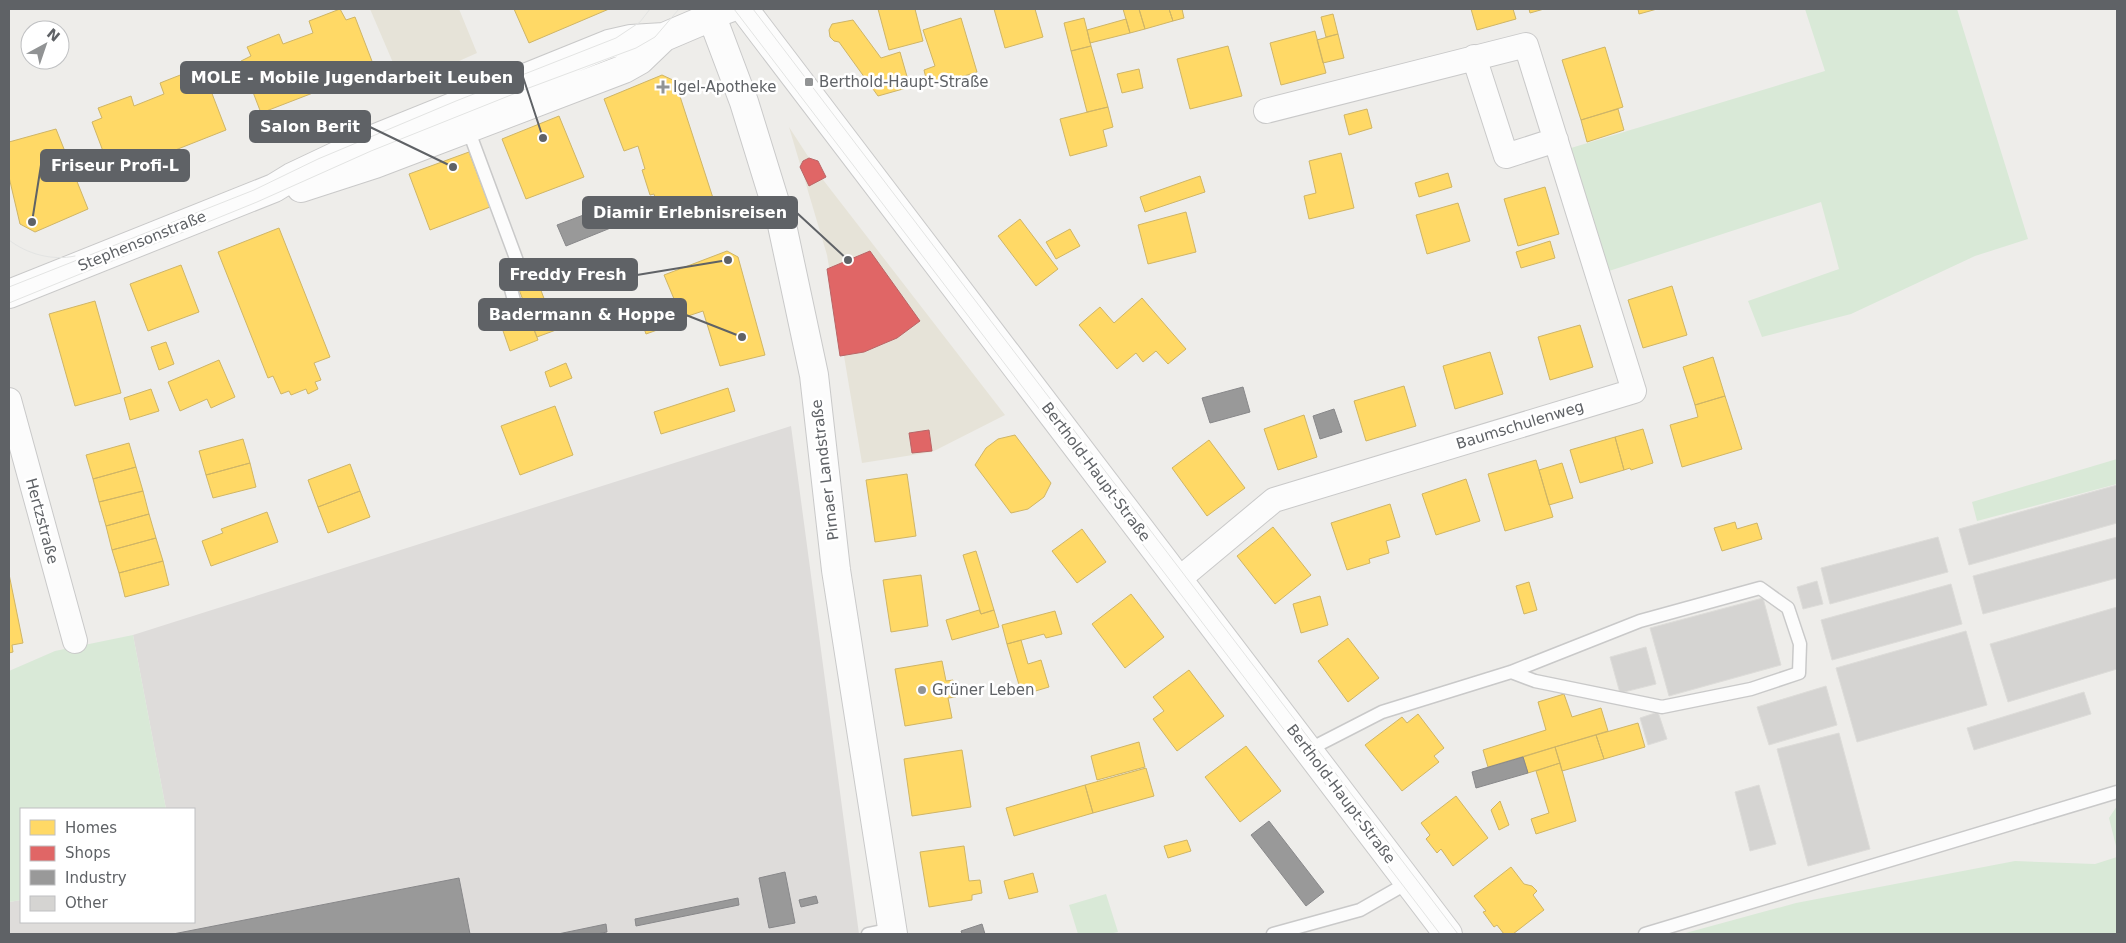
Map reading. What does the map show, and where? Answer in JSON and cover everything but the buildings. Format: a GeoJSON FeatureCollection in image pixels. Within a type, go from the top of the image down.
{"type":"FeatureCollection","features":[{"type":"Feature","properties":{"kind":"street","name":"Berthold-Haupt-Straße"},"geometry":{"type":"LineString","coordinates":[[744,9],[1448,934]]}},
{"type":"Feature","properties":{"kind":"street","name":"Stephensonstraße"},"geometry":{"type":"LineString","coordinates":[[274,188],[301,188],[358,170],[624,69],[640,60],[664,37],[715,11]]}},
{"type":"Feature","properties":{"kind":"street","name":"Pirnaer Landstraße"},"geometry":{"type":"LineString","coordinates":[[715,11],[782,225],[814,375],[836,570],[884,933]]}},
{"type":"Feature","properties":{"kind":"street","name":"Stephensonstraße"},"geometry":{"type":"LineString","coordinates":[[9,294],[274,188],[292,177],[366,142],[600,47],[630,39],[664,37]]}},
{"type":"Feature","properties":{"kind":"street","name":"Baumschulenweg"},"geometry":{"type":"LineString","coordinates":[[1178,580],[1274,500],[1634,391],[1526,45],[1266,111]]}},
{"type":"Feature","properties":{"kind":"street"},"geometry":{"type":"LineString","coordinates":[[1474,57],[1506,156],[1556,140]]}},
{"type":"Feature","properties":{"kind":"street","name":"Hertzstraße"},"geometry":{"type":"LineString","coordinates":[[9,400],[75,641]]}},
{"type":"Feature","properties":{"kind":"lane"},"geometry":{"type":"LineString","coordinates":[[468,129],[518,261],[510,282],[515,304]]}},
{"type":"Feature","properties":{"kind":"lane"},"geometry":{"type":"LineString","coordinates":[[1308,750],[1382,712],[1511,672],[1640,621],[1760,588],[1788,608],[1800,644],[1799,673],[1751,689],[1662,707],[1535,681],[1511,672]]}},
{"type":"Feature","properties":{"kind":"lane"},"geometry":{"type":"LineString","coordinates":[[1645,934],[2117,792]]}},
{"type":"Feature","properties":{"kind":"lane"},"geometry":{"type":"LineString","coordinates":[[1273,934],[1360,910],[1409,882]]}},
{"type":"Feature","properties":{"kind":"shaded area"},"geometry":{"type":"Polygon","coordinates":[[[370,9],[459,9],[477,53],[403,86],[370,9]]]}},
{"type":"Feature","properties":{"kind":"shaded area"},"geometry":{"type":"Polygon","coordinates":[[[789,127],[824,181],[1005,415],[932,452],[862,463],[827,255],[789,127]]]}},
{"type":"Feature","properties":{"kind":"shaded area"},"geometry":{"type":"Polygon","coordinates":[[[791,426],[859,934],[9,934],[9,902],[20,900],[20,923],[195,923],[195,808],[166,808],[133,635],[791,426]]]}},
{"type":"Feature","properties":{"kind":"green space"},"geometry":{"type":"Polygon","coordinates":[[[1805,9],[1957,9],[2028,239],[1975,256],[1851,314],[1762,337],[1748,301],[1839,269],[1821,202],[1609,271],[1571,148],[1825,71],[1805,9]]]}},
{"type":"Feature","properties":{"kind":"green space"},"geometry":{"type":"Polygon","coordinates":[[[2117,459],[2117,484],[1977,521],[1972,502],[2117,459]]]}},
{"type":"Feature","properties":{"kind":"green space"},"geometry":{"type":"Polygon","coordinates":[[[133,635],[166,808],[20,808],[20,900],[9,902],[9,671],[55,651],[133,635]]]}},
{"type":"Feature","properties":{"kind":"green space"},"geometry":{"type":"Polygon","coordinates":[[[2117,806],[2117,850],[2109,818],[2117,806]]]}},
{"type":"Feature","properties":{"kind":"green space"},"geometry":{"type":"Polygon","coordinates":[[[2117,857],[2117,934],[1682,934],[1796,903],[2015,861],[2095,864],[2117,857]]]}},
{"type":"Feature","properties":{"kind":"green space"},"geometry":{"type":"Polygon","coordinates":[[[1106,894],[1118,932],[1109,934],[1078,934],[1069,905],[1106,894]]]}},
{"type":"Feature","properties":{"kind":"tram line"},"geometry":{"type":"LineString","coordinates":[[9,287],[254,190],[318,159],[456,101],[616,38],[640,22],[650,9]]}},
{"type":"Feature","properties":{"kind":"tram line"},"geometry":{"type":"LineString","coordinates":[[9,303],[257,202],[371,151],[526,89],[636,48],[655,37],[679,9]]}},
{"type":"Feature","properties":{"kind":"tram line"},"geometry":{"type":"LineString","coordinates":[[734,9],[1440,934]]}},
{"type":"Feature","properties":{"kind":"tram line"},"geometry":{"type":"LineString","coordinates":[[753,9],[1458,934]]}},
{"type":"Feature","properties":{"kind":"tram line"},"geometry":{"type":"LineString","coordinates":[[9,240],[32,253],[40,255],[58,258],[75,256]]}},
{"type":"Feature","properties":{"kind":"place","name":"Berthold-Haupt-Straße"},"geometry":{"type":"Point","coordinates":[809,82]}},
{"type":"Feature","properties":{"kind":"place","name":"Igel-Apotheke"},"geometry":{"type":"Point","coordinates":[663,87]}},
{"type":"Feature","properties":{"kind":"place","name":"MOLE - Mobile Jugendarbeit Leuben"},"geometry":{"type":"Point","coordinates":[543,138]}},
{"type":"Feature","properties":{"kind":"place","name":"Salon Berit"},"geometry":{"type":"Point","coordinates":[453,167]}},
{"type":"Feature","properties":{"kind":"place","name":"Friseur Profi-L"},"geometry":{"type":"Point","coordinates":[32,222]}},
{"type":"Feature","properties":{"kind":"place","name":"Freddy Fresh"},"geometry":{"type":"Point","coordinates":[728,260]}},
{"type":"Feature","properties":{"kind":"place","name":"Diamir Erlebnisreisen"},"geometry":{"type":"Point","coordinates":[848,260]}},
{"type":"Feature","properties":{"kind":"place","name":"Badermann & Hoppe"},"geometry":{"type":"Point","coordinates":[742,337]}},
{"type":"Feature","properties":{"kind":"place","name":"Grüner Leben"},"geometry":{"type":"Point","coordinates":[922,690]}}]}
